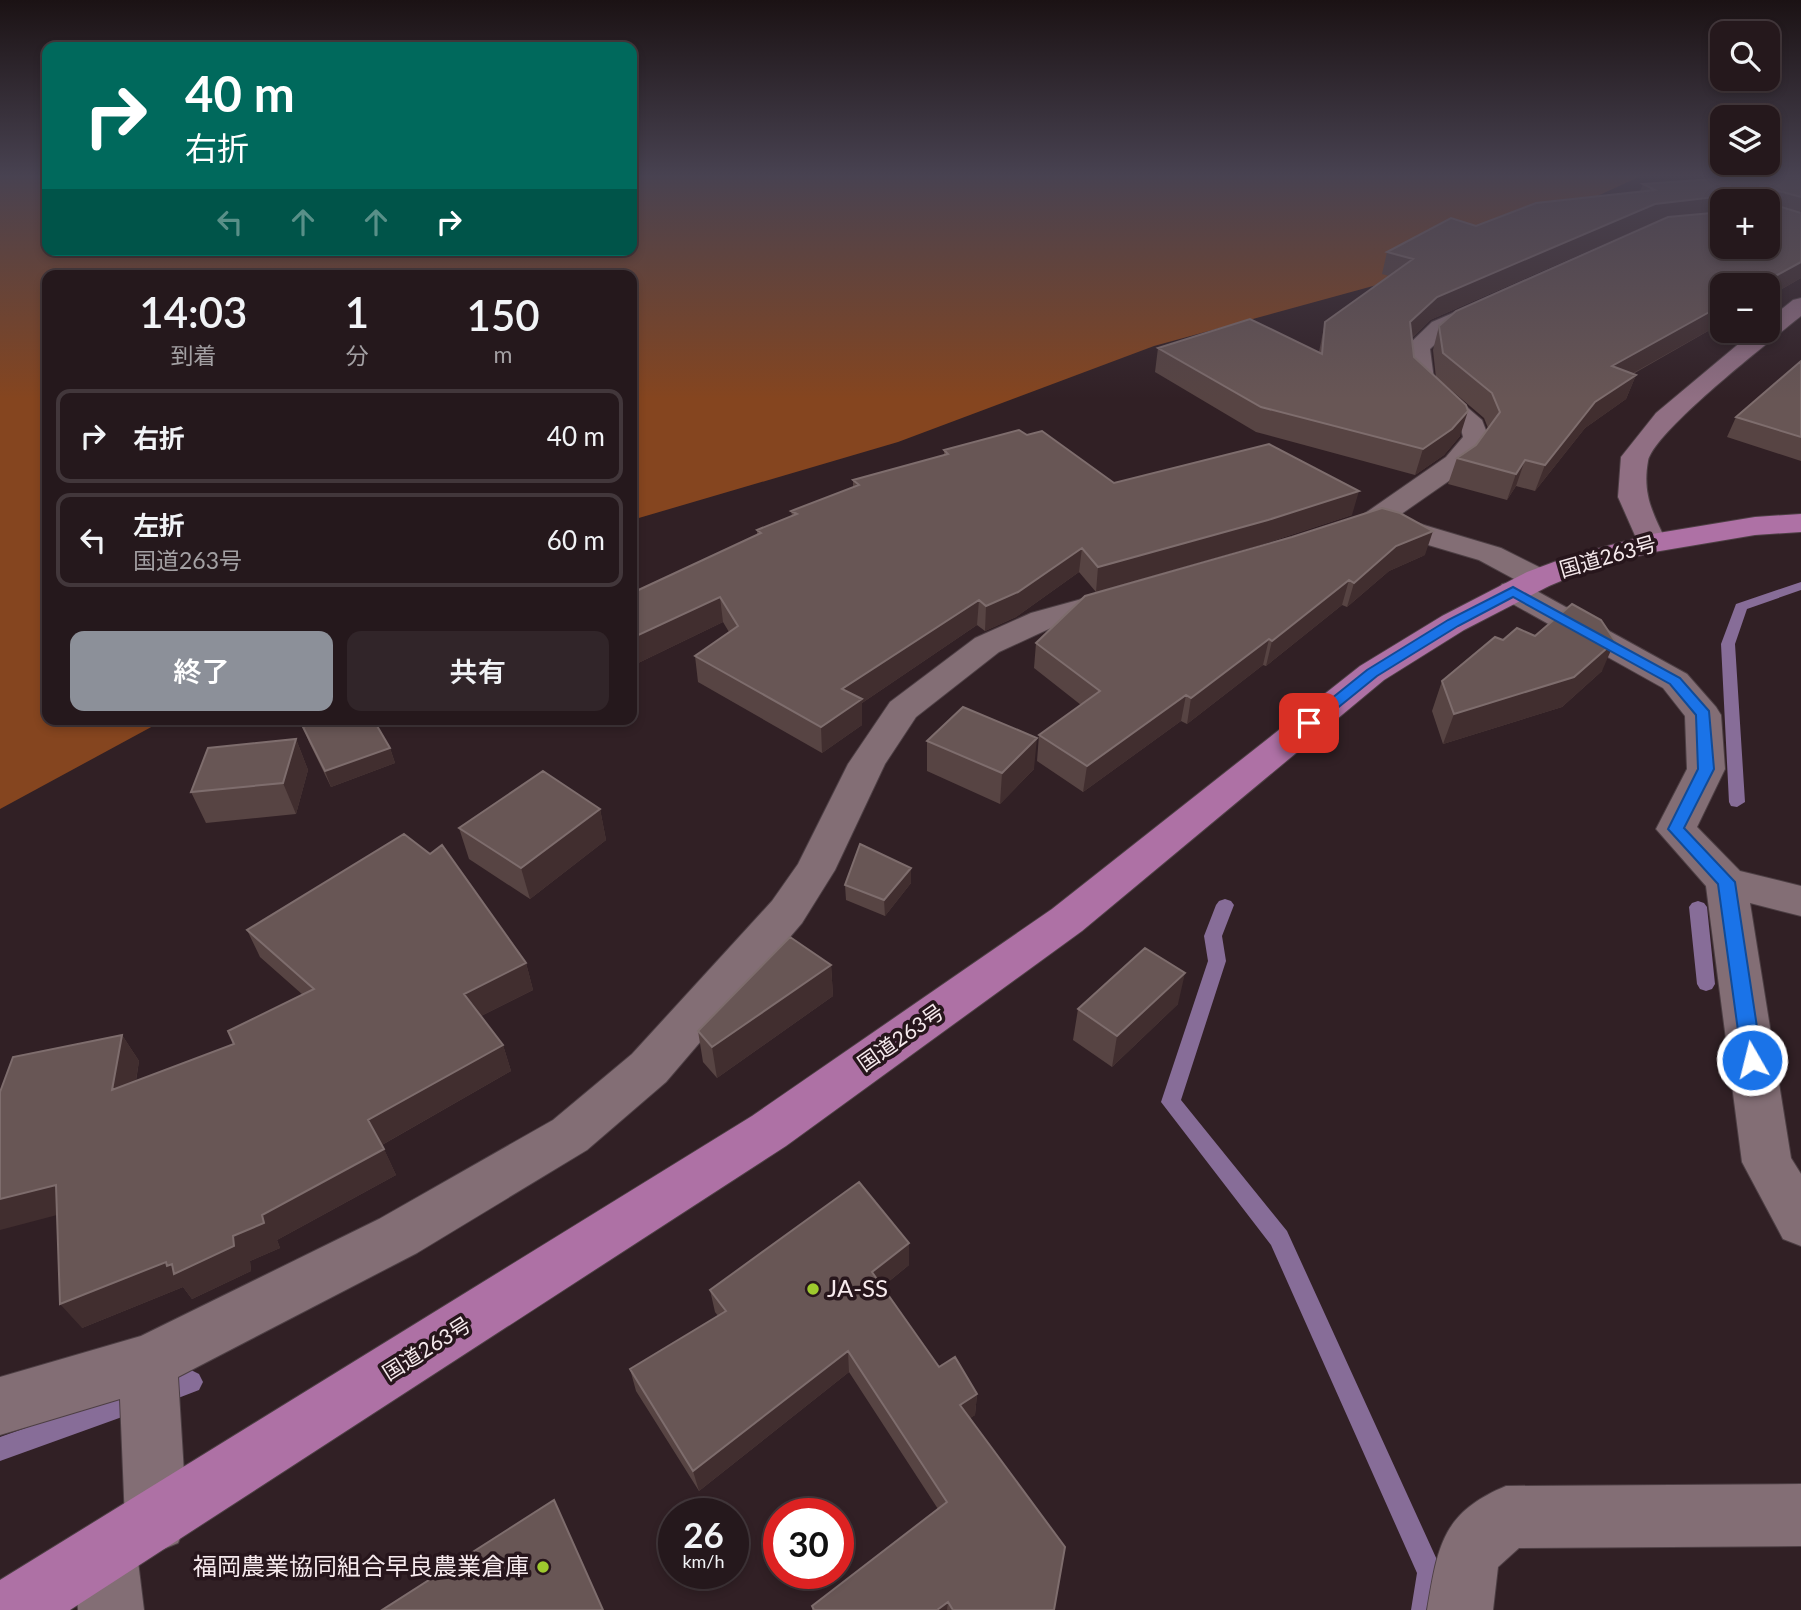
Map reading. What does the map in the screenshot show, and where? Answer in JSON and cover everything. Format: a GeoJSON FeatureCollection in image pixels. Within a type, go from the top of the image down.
{"type":"FeatureCollection","features":[{"type":"Feature","properties":{"kind":"highway","name":"国道263号"},"geometry":{"type":"LineString","coordinates":[[11,1610],[124,1561],[769,1131],[1067,920],[1372,673],[1453,623],[1526,585],[1581,562],[1653,543],[1755,526],[1801,523]]}},
{"type":"Feature","properties":{"kind":"main road"},"geometry":{"type":"LineString","coordinates":[[1653,543],[1632,497],[1635,457],[1665,418],[1801,305]]}},
{"type":"Feature","properties":{"kind":"street"},"geometry":{"type":"LineString","coordinates":[[1505,297],[1440,327],[1418,347],[1422,381],[1473,426],[1476,438],[1456,463],[1356,526],[1490,554],[1526,585],[1675,681],[1703,715],[1706,769],[1676,829],[1726,882],[1801,901]]}},
{"type":"Feature","properties":{"kind":"street"},"geometry":{"type":"LineString","coordinates":[[0,1406],[149,1362],[398,1236],[570,1135],[649,1068],[787,912],[815,870],[867,764],[902,710],[986,645],[1042,620],[1156,588]]}},
{"type":"Feature","properties":{"kind":"street"},"geometry":{"type":"LineString","coordinates":[[1726,882],[1766,1163],[1801,1222]]}},
{"type":"Feature","properties":{"kind":"street"},"geometry":{"type":"LineString","coordinates":[[124,1561],[150,1437],[149,1362]]}},
{"type":"Feature","properties":{"kind":"street"},"geometry":{"type":"LineString","coordinates":[[1460,1610],[1469,1552],[1506,1517],[1801,1515]]}},
{"type":"Feature","properties":{"kind":"shaded area"},"geometry":{"type":"Polygon","coordinates":[[[0,249],[42,249],[42,256],[637,256],[637,249],[1482,249],[1446,266],[1154,346],[898,442],[637,519],[637,270],[42,270],[42,725],[155,725],[0,809],[0,249]]]}},
{"type":"Feature","properties":{"kind":"building"},"geometry":{"type":"Polygon","coordinates":[[[1392,249],[1549,249],[1437,297],[1410,322],[1414,357],[1466,405],[1468,411],[1452,429],[1423,449],[1261,407],[1158,348],[1250,319],[1322,354],[1325,322],[1413,259],[1387,252],[1392,249]]]}},
{"type":"Feature","properties":{"kind":"building"},"geometry":{"type":"Polygon","coordinates":[[[1596,249],[1710,249],[1710,259],[1780,259],[1780,249],[1801,249],[1801,262],[1780,274],[1710,273],[1710,312],[1612,366],[1636,375],[1595,402],[1545,465],[1525,460],[1516,474],[1457,458],[1476,445],[1500,412],[1492,393],[1443,353],[1439,326],[1456,311],[1596,249]]]}},
{"type":"Feature","properties":{"kind":"building"},"geometry":{"type":"Polygon","coordinates":[[[1801,361],[1801,437],[1736,417],[1801,361]]]}},
{"type":"Feature","properties":{"kind":"building"},"geometry":{"type":"Polygon","coordinates":[[[1019,430],[1027,435],[1042,431],[1114,483],[1269,444],[1359,491],[1268,520],[1098,567],[1082,548],[1018,592],[986,606],[979,600],[842,689],[862,699],[821,727],[695,656],[738,626],[720,597],[637,636],[637,591],[761,533],[757,530],[797,514],[791,511],[859,485],[853,480],[948,454],[944,450],[1019,430]]]}},
{"type":"Feature","properties":{"kind":"building"},"geometry":{"type":"Polygon","coordinates":[[[1382,508],[1400,513],[1433,531],[1396,546],[1354,583],[1349,580],[1272,641],[1269,639],[1191,698],[1186,695],[1087,766],[1039,735],[1100,691],[1036,643],[1085,596],[1292,537],[1382,508]]]}},
{"type":"Feature","properties":{"kind":"building"},"geometry":{"type":"Polygon","coordinates":[[[1572,604],[1601,620],[1615,641],[1574,677],[1454,714],[1442,681],[1495,637],[1503,640],[1517,628],[1535,636],[1572,604]]]}},
{"type":"Feature","properties":{"kind":"building"},"geometry":{"type":"Polygon","coordinates":[[[963,707],[1037,738],[1002,773],[927,741],[963,707]]]}},
{"type":"Feature","properties":{"kind":"building"},"geometry":{"type":"Polygon","coordinates":[[[377,725],[390,748],[325,771],[303,727],[377,725]]]}},
{"type":"Feature","properties":{"kind":"building"},"geometry":{"type":"Polygon","coordinates":[[[296,739],[283,783],[191,792],[208,748],[296,739]]]}},
{"type":"Feature","properties":{"kind":"building"},"geometry":{"type":"Polygon","coordinates":[[[543,771],[600,809],[521,868],[459,828],[543,771]]]}},
{"type":"Feature","properties":{"kind":"building"},"geometry":{"type":"Polygon","coordinates":[[[404,834],[430,854],[442,845],[526,963],[464,994],[503,1045],[368,1120],[384,1149],[262,1215],[264,1223],[233,1236],[234,1246],[174,1274],[172,1264],[167,1266],[166,1262],[60,1304],[56,1185],[0,1199],[0,1092],[13,1057],[122,1035],[112,1090],[234,1044],[228,1031],[314,989],[247,930],[404,834]]]}},
{"type":"Feature","properties":{"kind":"building"},"geometry":{"type":"Polygon","coordinates":[[[860,844],[911,868],[884,900],[845,885],[860,844]]]}},
{"type":"Feature","properties":{"kind":"building"},"geometry":{"type":"Polygon","coordinates":[[[790,937],[831,965],[712,1047],[698,1031],[790,937]]]}},
{"type":"Feature","properties":{"kind":"building"},"geometry":{"type":"Polygon","coordinates":[[[1145,948],[1185,973],[1117,1036],[1078,1009],[1145,948]]]}},
{"type":"Feature","properties":{"kind":"building"},"geometry":{"type":"Polygon","coordinates":[[[859,1182],[909,1243],[872,1272],[939,1367],[955,1357],[977,1394],[960,1405],[1065,1547],[1054,1610],[953,1610],[948,1602],[937,1610],[814,1610],[812,1606],[834,1589],[854,1589],[854,1574],[947,1502],[848,1351],[693,1471],[630,1369],[726,1311],[710,1290],[859,1182]]]}},
{"type":"Feature","properties":{"kind":"building"},"geometry":{"type":"Polygon","coordinates":[[[554,1500],[603,1610],[382,1610],[554,1500]]]}},
{"type":"Feature","properties":{"kind":"waterway"},"geometry":{"type":"LineString","coordinates":[[1737,802],[1728,644],[1741,607],[1801,586]]}},
{"type":"Feature","properties":{"kind":"waterway"},"geometry":{"type":"LineString","coordinates":[[1225,905],[1213,936],[1217,961],[1171,1102],[1279,1238],[1430,1573],[1424,1610]]}},
{"type":"Feature","properties":{"kind":"waterway"},"geometry":{"type":"LineString","coordinates":[[1698,907],[1706,984]]}},
{"type":"Feature","properties":{"kind":"waterway"},"geometry":{"type":"LineString","coordinates":[[160,1393],[191,1382]]}},
{"type":"Feature","properties":{"kind":"waterway"},"geometry":{"type":"LineString","coordinates":[[0,1449],[139,1400]]}},
{"type":"Feature","properties":{"kind":"place","name":"JA-SS"},"geometry":{"type":"Point","coordinates":[813,1289]}},
{"type":"Feature","properties":{"kind":"place","name":"福岡農業協同組合早良農業倉庫"},"geometry":{"type":"Point","coordinates":[543,1567]}},
{"type":"Feature","properties":{"kind":"route"},"geometry":{"type":"LineString","coordinates":[[1309,723],[1372,673],[1453,623],[1513,591],[1675,681],[1703,715],[1706,769],[1676,829],[1726,882],[1752,1060]]}}]}
